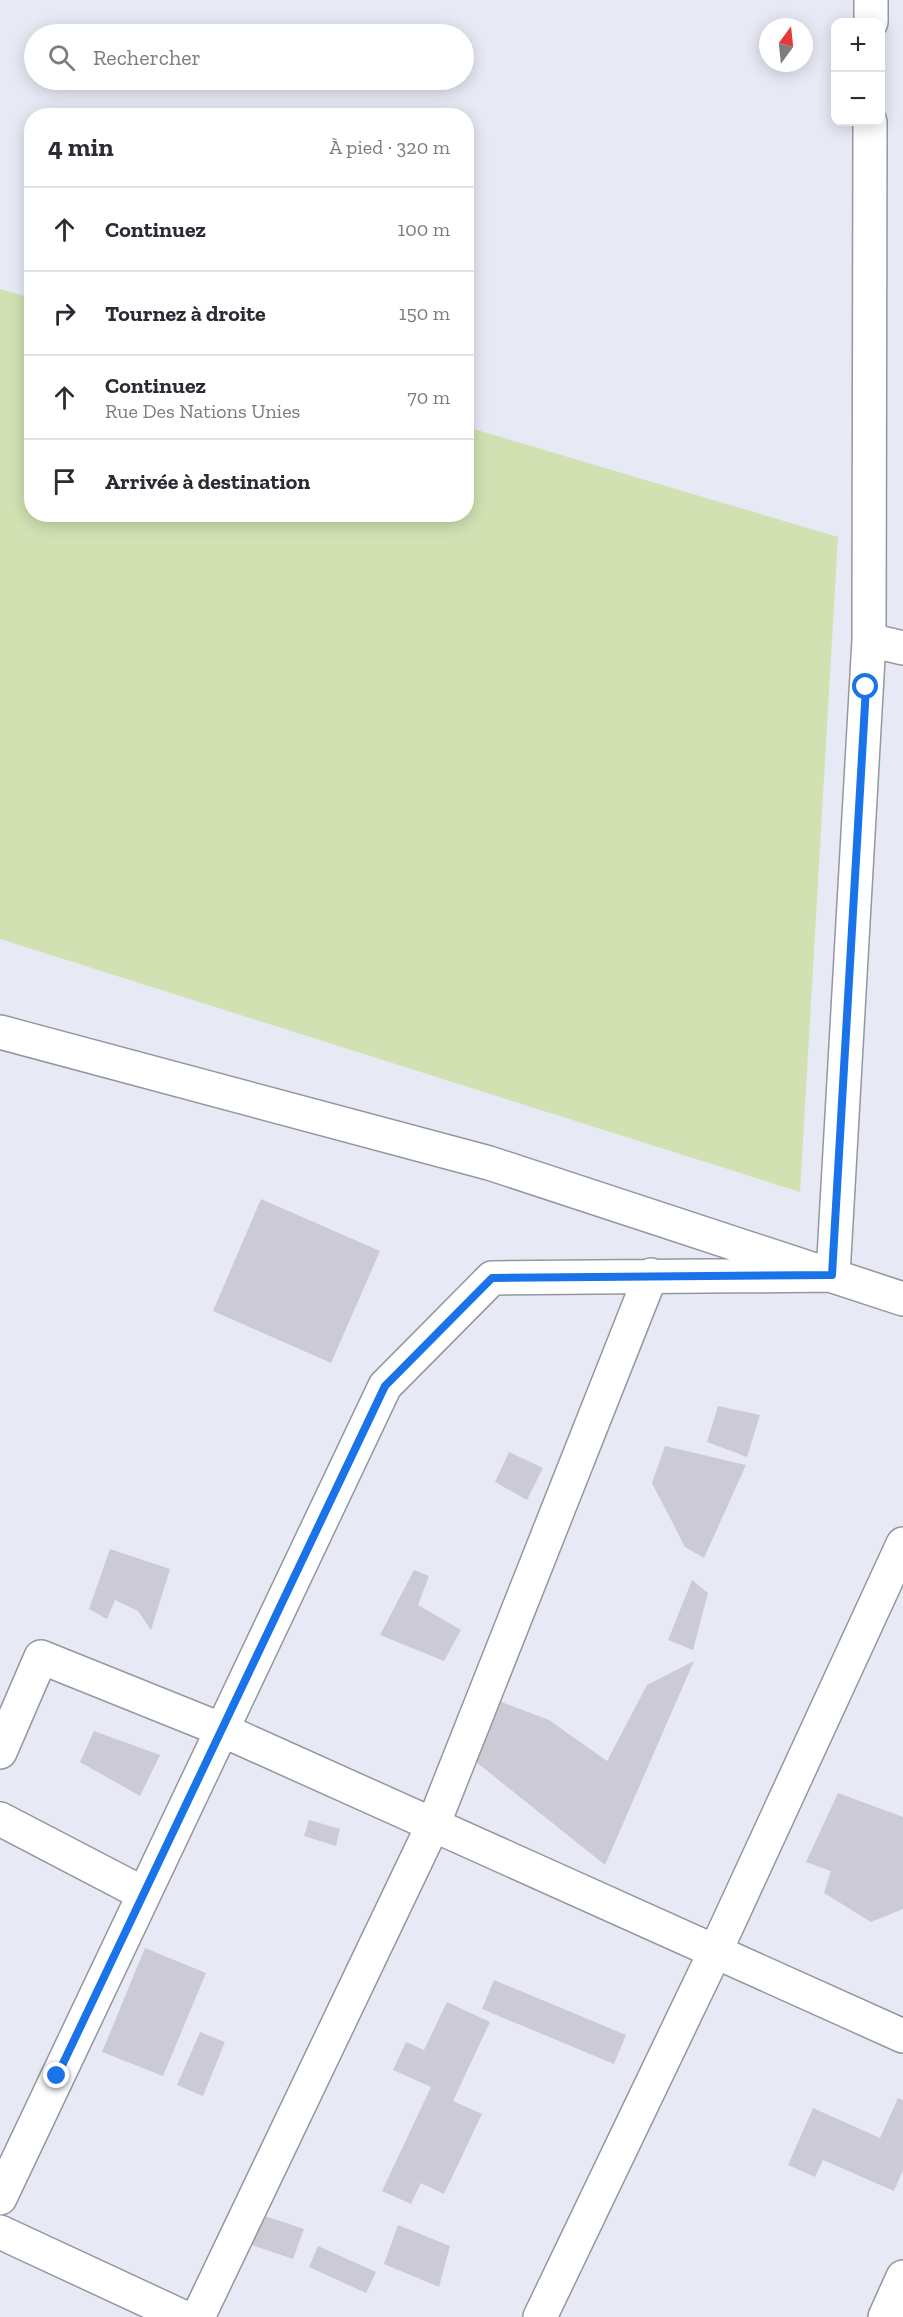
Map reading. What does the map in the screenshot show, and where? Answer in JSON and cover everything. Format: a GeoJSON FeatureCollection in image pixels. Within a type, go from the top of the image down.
{"type":"FeatureCollection","features":[{"type":"Feature","properties":{"kind":"street"},"geometry":{"type":"LineString","coordinates":[[871,0],[871,18]]}},
{"type":"Feature","properties":{"kind":"street"},"geometry":{"type":"LineString","coordinates":[[832,1275],[868,640],[870,126]]}},
{"type":"Feature","properties":{"kind":"street"},"geometry":{"type":"LineString","coordinates":[[868,640],[903,648]]}},
{"type":"Feature","properties":{"kind":"street"},"geometry":{"type":"LineString","coordinates":[[0,1032],[489,1163],[903,1299]]}},
{"type":"Feature","properties":{"kind":"street"},"geometry":{"type":"LineString","coordinates":[[198,2317],[433,1825],[651,1275]]}},
{"type":"Feature","properties":{"kind":"street"},"geometry":{"type":"LineString","coordinates":[[0,2198],[220,1729],[385,1386],[492,1278],[832,1275]]}},
{"type":"Feature","properties":{"kind":"street"},"geometry":{"type":"LineString","coordinates":[[540,2317],[715,1952],[903,1544]]}},
{"type":"Feature","properties":{"kind":"street"},"geometry":{"type":"LineString","coordinates":[[0,1752],[41,1657],[220,1729],[903,2036]]}},
{"type":"Feature","properties":{"kind":"street"},"geometry":{"type":"LineString","coordinates":[[0,1819],[144,1894]]}},
{"type":"Feature","properties":{"kind":"street"},"geometry":{"type":"LineString","coordinates":[[0,2232],[183,2317]]}},
{"type":"Feature","properties":{"kind":"street"},"geometry":{"type":"LineString","coordinates":[[885,2317],[903,2277]]}},
{"type":"Feature","properties":{"kind":"green space"},"geometry":{"type":"Polygon","coordinates":[[[0,289],[24,296],[24,522],[474,522],[474,429],[838,537],[800,1192],[0,939],[0,289]]]}},
{"type":"Feature","properties":{"kind":"building"},"geometry":{"type":"Polygon","coordinates":[[[261,1199],[380,1251],[331,1363],[213,1311],[261,1199]]]}},
{"type":"Feature","properties":{"kind":"building"},"geometry":{"type":"Polygon","coordinates":[[[718,1406],[760,1415],[747,1457],[707,1442],[718,1406]]]}},
{"type":"Feature","properties":{"kind":"building"},"geometry":{"type":"Polygon","coordinates":[[[665,1446],[746,1465],[704,1558],[685,1547],[652,1483],[665,1446]]]}},
{"type":"Feature","properties":{"kind":"building"},"geometry":{"type":"Polygon","coordinates":[[[509,1452],[543,1468],[527,1500],[495,1482],[509,1452]]]}},
{"type":"Feature","properties":{"kind":"building"},"geometry":{"type":"Polygon","coordinates":[[[110,1549],[170,1569],[151,1630],[138,1611],[115,1600],[107,1619],[89,1609],[110,1549]]]}},
{"type":"Feature","properties":{"kind":"building"},"geometry":{"type":"Polygon","coordinates":[[[414,1570],[429,1576],[418,1605],[461,1630],[444,1661],[380,1635],[414,1570]]]}},
{"type":"Feature","properties":{"kind":"building"},"geometry":{"type":"Polygon","coordinates":[[[692,1580],[708,1593],[693,1650],[668,1640],[692,1580]]]}},
{"type":"Feature","properties":{"kind":"building"},"geometry":{"type":"Polygon","coordinates":[[[694,1661],[605,1865],[471,1758],[491,1698],[549,1720],[607,1761],[647,1685],[694,1661]]]}},
{"type":"Feature","properties":{"kind":"building"},"geometry":{"type":"Polygon","coordinates":[[[94,1731],[160,1755],[140,1796],[80,1762],[94,1731]]]}},
{"type":"Feature","properties":{"kind":"building"},"geometry":{"type":"Polygon","coordinates":[[[838,1793],[903,1817],[903,1909],[871,1922],[824,1893],[831,1871],[806,1862],[838,1793]]]}},
{"type":"Feature","properties":{"kind":"building"},"geometry":{"type":"Polygon","coordinates":[[[309,1820],[340,1829],[336,1846],[304,1836],[309,1820]]]}},
{"type":"Feature","properties":{"kind":"building"},"geometry":{"type":"Polygon","coordinates":[[[145,1948],[206,1973],[163,2076],[102,2052],[145,1948]]]}},
{"type":"Feature","properties":{"kind":"building"},"geometry":{"type":"Polygon","coordinates":[[[494,1980],[626,2035],[614,2064],[482,2009],[494,1980]]]}},
{"type":"Feature","properties":{"kind":"building"},"geometry":{"type":"Polygon","coordinates":[[[447,2002],[490,2022],[453,2101],[482,2114],[444,2194],[421,2183],[411,2204],[382,2191],[431,2087],[393,2070],[406,2042],[424,2050],[447,2002]]]}},
{"type":"Feature","properties":{"kind":"building"},"geometry":{"type":"Polygon","coordinates":[[[200,2032],[225,2042],[203,2096],[177,2085],[200,2032]]]}},
{"type":"Feature","properties":{"kind":"building"},"geometry":{"type":"Polygon","coordinates":[[[898,2098],[903,2100],[903,2170],[894,2191],[823,2160],[815,2177],[788,2165],[813,2108],[880,2138],[898,2098]]]}},
{"type":"Feature","properties":{"kind":"building"},"geometry":{"type":"Polygon","coordinates":[[[256,2213],[304,2229],[293,2259],[246,2243],[256,2213]]]}},
{"type":"Feature","properties":{"kind":"building"},"geometry":{"type":"Polygon","coordinates":[[[398,2225],[450,2246],[439,2287],[384,2264],[398,2225]]]}},
{"type":"Feature","properties":{"kind":"building"},"geometry":{"type":"Polygon","coordinates":[[[318,2246],[376,2272],[366,2293],[309,2267],[318,2246]]]}},
{"type":"Feature","properties":{"kind":"route"},"geometry":{"type":"LineString","coordinates":[[57,2076],[385,1386],[492,1278],[832,1275],[866,687]]}}]}
